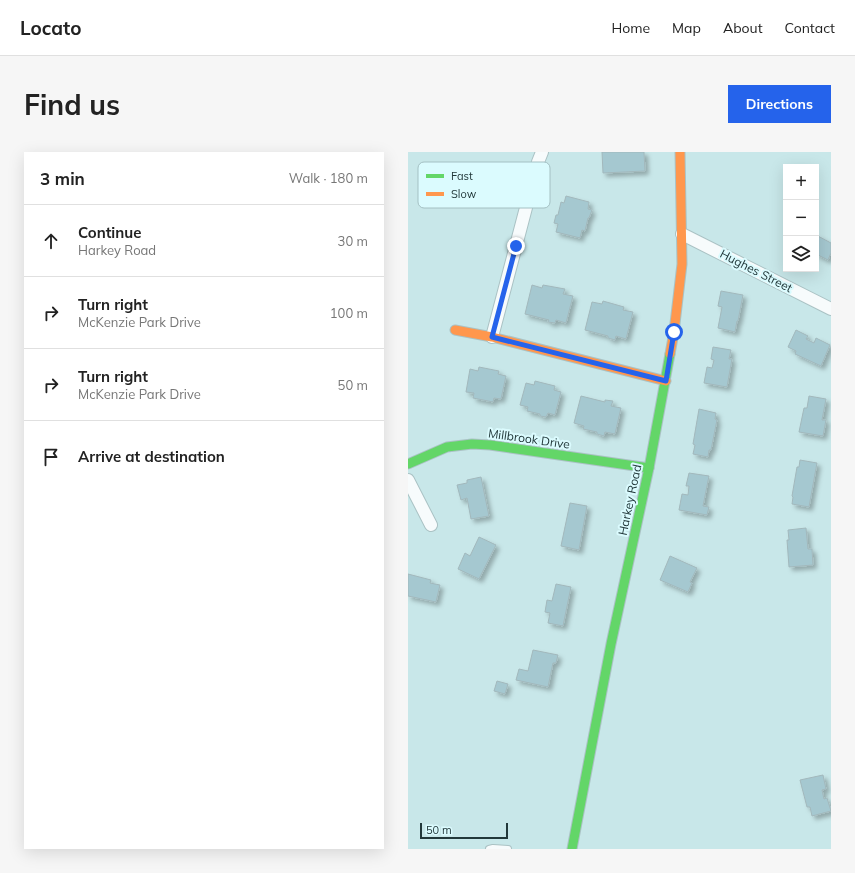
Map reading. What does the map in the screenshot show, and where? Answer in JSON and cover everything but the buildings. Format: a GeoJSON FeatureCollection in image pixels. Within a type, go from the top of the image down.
{"type":"FeatureCollection","features":[{"type":"Feature","properties":{"kind":"street"},"geometry":{"type":"LineString","coordinates":[[538,162],[542,152]]}},
{"type":"Feature","properties":{"kind":"street","name":"Harkey Road"},"geometry":{"type":"LineString","coordinates":[[572,849],[611,644],[666,381],[679,297],[682,264],[680,152]]}},
{"type":"Feature","properties":{"kind":"street"},"geometry":{"type":"LineString","coordinates":[[492,337],[526,208]]}},
{"type":"Feature","properties":{"kind":"street","name":"Hughes Street"},"geometry":{"type":"LineString","coordinates":[[682,234],[831,308]]}},
{"type":"Feature","properties":{"kind":"street"},"geometry":{"type":"LineString","coordinates":[[455,330],[492,337],[666,381]]}},
{"type":"Feature","properties":{"kind":"street","name":"Millbrook Drive"},"geometry":{"type":"LineString","coordinates":[[408,464],[447,447],[472,444],[490,445],[649,468]]}},
{"type":"Feature","properties":{"kind":"street"},"geometry":{"type":"LineString","coordinates":[[408,480],[431,525]]}},
{"type":"Feature","properties":{"kind":"lane"},"geometry":{"type":"LineString","coordinates":[[489,849],[508,849]]}},
{"type":"Feature","properties":{"kind":"traffic: fast"},"geometry":{"type":"LineString","coordinates":[[572,849],[611,644],[649,468],[670,354]]}},
{"type":"Feature","properties":{"kind":"traffic: fast"},"geometry":{"type":"LineString","coordinates":[[408,464],[447,447],[472,444],[490,445],[649,468]]}},
{"type":"Feature","properties":{"kind":"traffic: slow"},"geometry":{"type":"LineString","coordinates":[[670,354],[682,264],[680,152]]}},
{"type":"Feature","properties":{"kind":"traffic: slow"},"geometry":{"type":"LineString","coordinates":[[455,330],[492,337],[666,381]]}},
{"type":"Feature","properties":{"kind":"route"},"geometry":{"type":"LineString","coordinates":[[516,246],[492,337],[666,381],[674,332]]}}]}
